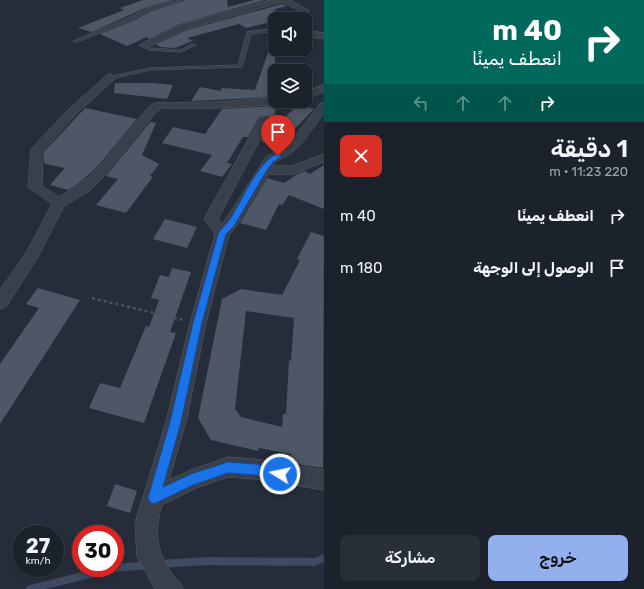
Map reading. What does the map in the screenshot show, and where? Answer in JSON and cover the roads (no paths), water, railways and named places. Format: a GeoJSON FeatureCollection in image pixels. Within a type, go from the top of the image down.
{"type":"FeatureCollection","features":[{"type":"Feature","properties":{"kind":"street"},"geometry":{"type":"LineString","coordinates":[[144,45],[183,27],[280,0]]}},
{"type":"Feature","properties":{"kind":"street"},"geometry":{"type":"LineString","coordinates":[[284,0],[306,11],[305,12]]}},
{"type":"Feature","properties":{"kind":"street"},"geometry":{"type":"LineString","coordinates":[[312,34],[324,36]]}},
{"type":"Feature","properties":{"kind":"street"},"geometry":{"type":"LineString","coordinates":[[59,203],[35,187],[38,150],[72,112],[111,78]]}},
{"type":"Feature","properties":{"kind":"street"},"geometry":{"type":"LineString","coordinates":[[312,93],[324,88]]}},
{"type":"Feature","properties":{"kind":"street"},"geometry":{"type":"LineString","coordinates":[[0,303],[32,255],[59,203],[84,188],[102,171],[151,111],[158,105],[216,105],[268,102]]}},
{"type":"Feature","properties":{"kind":"street"},"geometry":{"type":"LineString","coordinates":[[171,589],[165,584],[149,556],[146,523],[176,422],[198,323],[222,234],[230,226],[270,160],[286,151],[298,140],[324,106]]}},
{"type":"Feature","properties":{"kind":"street"},"geometry":{"type":"LineString","coordinates":[[222,234],[211,219],[264,120]]}},
{"type":"Feature","properties":{"kind":"street"},"geometry":{"type":"LineString","coordinates":[[263,170],[294,170],[324,158]]}},
{"type":"Feature","properties":{"kind":"street"},"geometry":{"type":"LineString","coordinates":[[154,498],[191,480],[228,467],[255,469],[324,480]]}},
{"type":"Feature","properties":{"kind":"lane"},"geometry":{"type":"LineString","coordinates":[[74,41],[118,24],[147,10],[185,0]]}},
{"type":"Feature","properties":{"kind":"lane"},"geometry":{"type":"LineString","coordinates":[[111,78],[150,69],[240,66],[249,33],[268,31]]}},
{"type":"Feature","properties":{"kind":"lane"},"geometry":{"type":"LineString","coordinates":[[144,45],[149,49],[181,51],[194,45]]}},
{"type":"Feature","properties":{"kind":"waterway"},"geometry":{"type":"LineString","coordinates":[[159,564],[207,561],[315,562],[324,558]]}},
{"type":"Feature","properties":{"kind":"waterway"},"geometry":{"type":"LineString","coordinates":[[124,567],[149,565]]}},
{"type":"Feature","properties":{"kind":"waterway"},"geometry":{"type":"LineString","coordinates":[[30,589],[78,577]]}}]}
